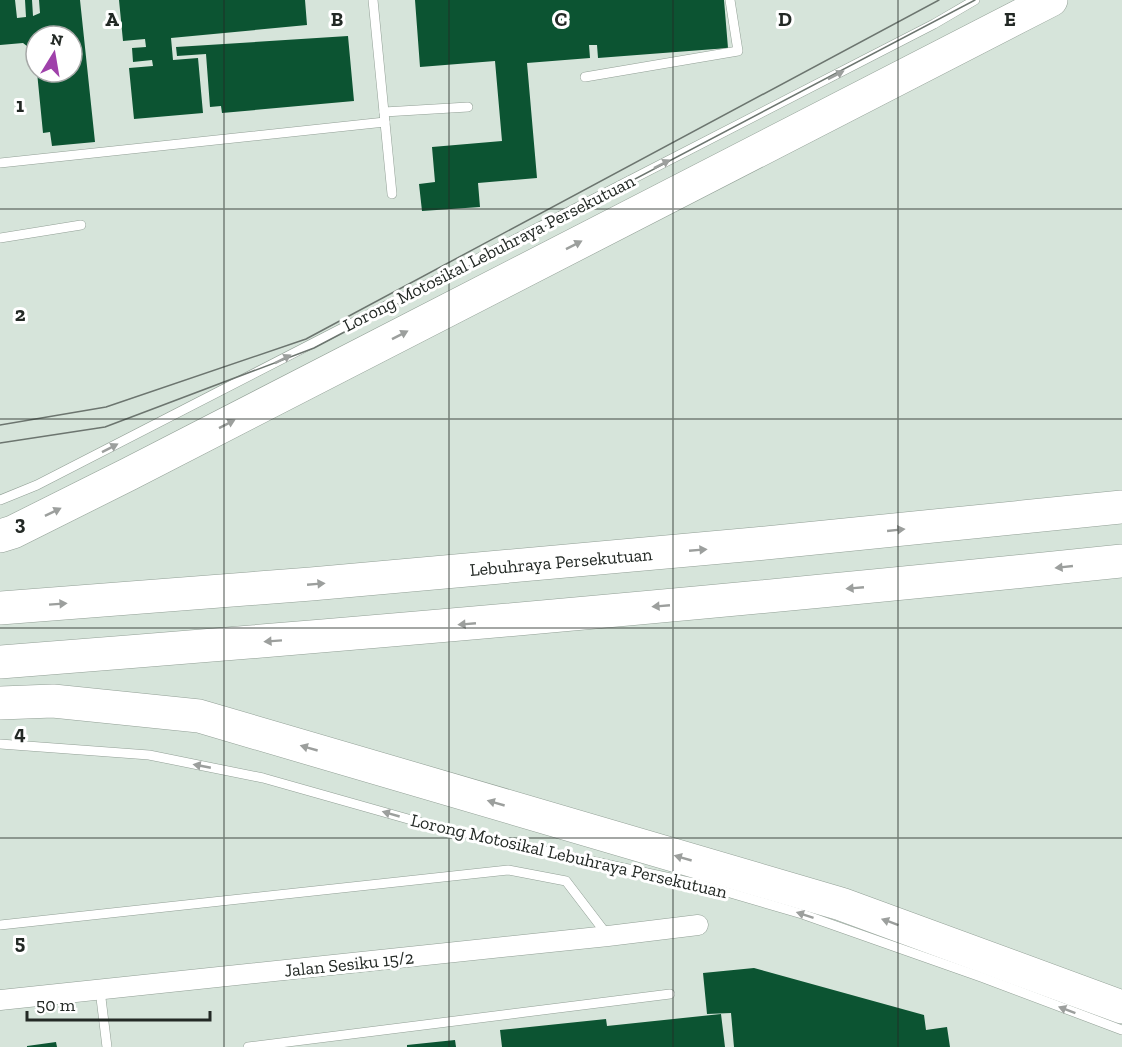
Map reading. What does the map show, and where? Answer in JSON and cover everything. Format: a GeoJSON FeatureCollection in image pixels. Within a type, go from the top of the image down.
{"type":"FeatureCollection","features":[{"type":"Feature","properties":{"kind":"highway"},"geometry":{"type":"LineString","coordinates":[[0,536],[13,532],[129,474],[1051,0]]}},
{"type":"Feature","properties":{"kind":"highway","name":"Lebuhraya Persekutuan"},"geometry":{"type":"LineString","coordinates":[[0,608],[311,584],[755,544],[1122,507]]}},
{"type":"Feature","properties":{"kind":"highway"},"geometry":{"type":"LineString","coordinates":[[0,662],[327,636],[914,583],[1122,561]]}},
{"type":"Feature","properties":{"kind":"highway"},"geometry":{"type":"LineString","coordinates":[[0,703],[53,701],[199,716],[841,904],[1122,1007]]}},
{"type":"Feature","properties":{"kind":"street","name":"Jalan Sesiku 15/2"},"geometry":{"type":"LineString","coordinates":[[0,1000],[698,925]]}},
{"type":"Feature","properties":{"kind":"lane"},"geometry":{"type":"LineString","coordinates":[[374,0],[392,194]]}},
{"type":"Feature","properties":{"kind":"lane"},"geometry":{"type":"LineString","coordinates":[[585,77],[738,51],[730,0]]}},
{"type":"Feature","properties":{"kind":"lane","name":"Lorong Motosikal Lebuhraya Persekutuan"},"geometry":{"type":"LineString","coordinates":[[0,500],[37,485],[934,24],[975,0]]}},
{"type":"Feature","properties":{"kind":"lane"},"geometry":{"type":"LineString","coordinates":[[0,163],[468,107]]}},
{"type":"Feature","properties":{"kind":"lane"},"geometry":{"type":"LineString","coordinates":[[0,238],[81,225]]}},
{"type":"Feature","properties":{"kind":"lane","name":"Lorong Motosikal Lebuhraya Persekutuan"},"geometry":{"type":"LineString","coordinates":[[0,744],[149,755],[240,773],[447,830],[703,885],[813,918],[1122,1030]]}},
{"type":"Feature","properties":{"kind":"lane"},"geometry":{"type":"LineString","coordinates":[[0,926],[508,870],[566,881],[608,936]]}},
{"type":"Feature","properties":{"kind":"lane"},"geometry":{"type":"LineString","coordinates":[[100,990],[107,1047]]}},
{"type":"Feature","properties":{"kind":"lane"},"geometry":{"type":"LineString","coordinates":[[248,1047],[670,994]]}},
{"type":"Feature","properties":{"kind":"building"},"geometry":{"type":"Polygon","coordinates":[[[0,0],[15,0],[17,18],[26,17],[25,0],[32,0],[33,16],[40,13],[39,0],[80,0],[83,24],[24,24],[24,44],[0,45],[0,0]]]}},
{"type":"Feature","properties":{"kind":"building"},"geometry":{"type":"Polygon","coordinates":[[[119,0],[305,0],[307,25],[171,38],[173,60],[198,58],[203,113],[134,119],[129,68],[153,66],[152,60],[133,62],[132,48],[146,47],[145,39],[123,41],[119,0]]]}},
{"type":"Feature","properties":{"kind":"building"},"geometry":{"type":"Polygon","coordinates":[[[415,0],[724,0],[728,48],[598,58],[597,45],[589,45],[590,58],[527,63],[537,178],[478,183],[480,207],[422,211],[419,184],[435,182],[432,147],[502,141],[495,61],[420,67],[415,0]]]}},
{"type":"Feature","properties":{"kind":"building"},"geometry":{"type":"Polygon","coordinates":[[[348,36],[354,101],[222,113],[221,106],[210,107],[206,54],[177,56],[176,47],[348,36]]]}},
{"type":"Feature","properties":{"kind":"building"},"geometry":{"type":"Polygon","coordinates":[[[84,38],[95,142],[52,146],[50,132],[43,133],[38,84],[84,84],[84,38]]]}},
{"type":"Feature","properties":{"kind":"building"},"geometry":{"type":"Polygon","coordinates":[[[754,968],[924,1015],[926,1030],[947,1027],[950,1047],[734,1047],[731,1013],[707,1014],[703,973],[754,968]]]}},
{"type":"Feature","properties":{"kind":"building"},"geometry":{"type":"Polygon","coordinates":[[[721,1014],[725,1047],[502,1047],[500,1030],[606,1019],[607,1026],[721,1014]]]}},
{"type":"Feature","properties":{"kind":"building"},"geometry":{"type":"Polygon","coordinates":[[[455,1040],[456,1047],[407,1047],[407,1045],[455,1040]]]}},
{"type":"Feature","properties":{"kind":"building"},"geometry":{"type":"Polygon","coordinates":[[[56,1042],[57,1047],[27,1047],[27,1046],[56,1042]]]}},
{"type":"Feature","properties":{"kind":"tram line"},"geometry":{"type":"LineString","coordinates":[[0,425],[106,407],[306,339],[939,0]]}},
{"type":"Feature","properties":{"kind":"tram line"},"geometry":{"type":"LineString","coordinates":[[0,443],[105,427],[314,348],[975,0]]}}]}
